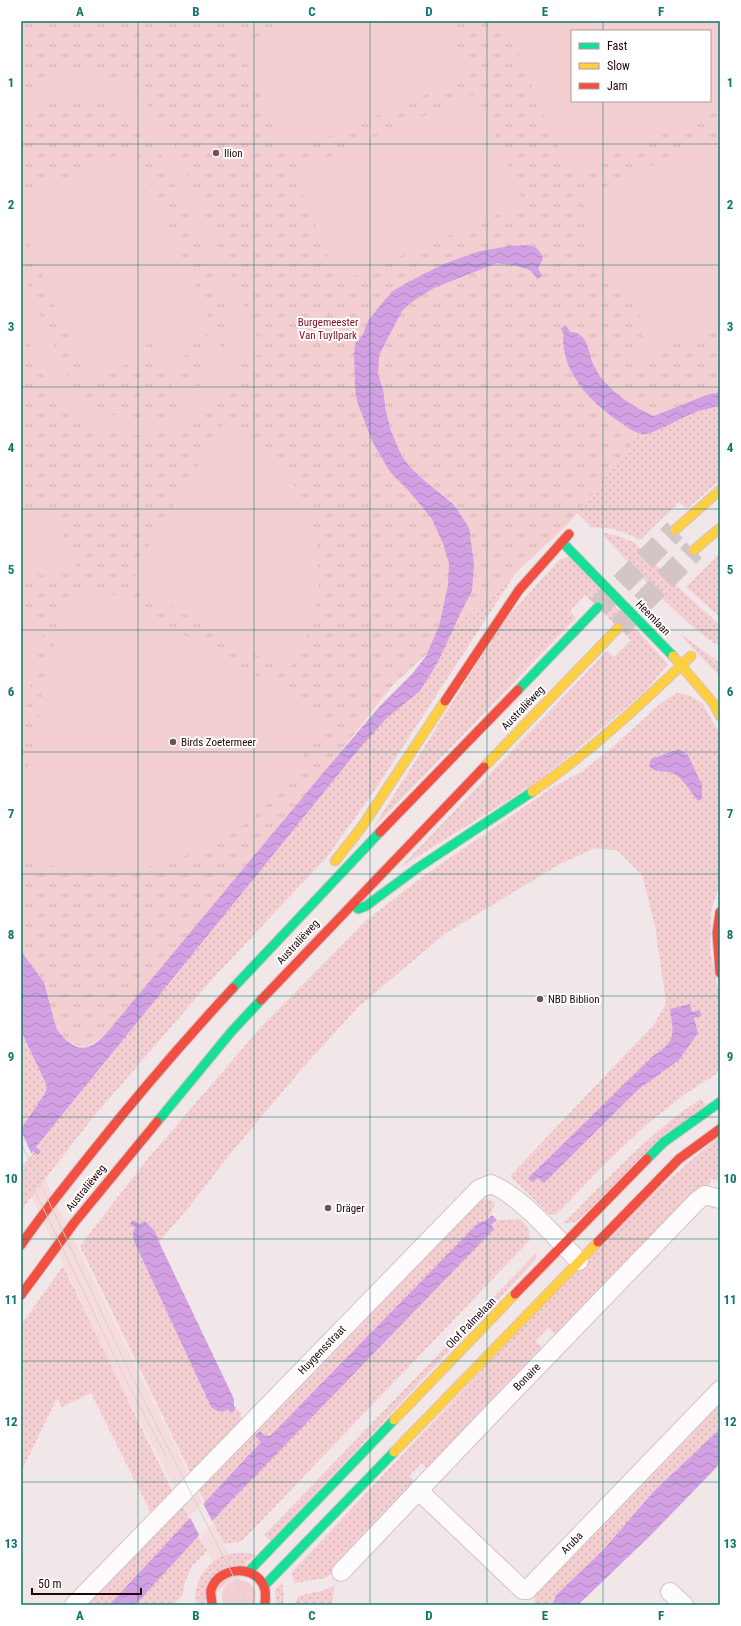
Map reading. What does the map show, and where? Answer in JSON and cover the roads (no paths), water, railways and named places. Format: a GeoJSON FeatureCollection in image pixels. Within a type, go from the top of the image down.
{"type":"FeatureCollection","features":[{"type":"Feature","properties":{"kind":"main road"},"geometry":{"type":"LineString","coordinates":[[674,530],[720,490]]}},
{"type":"Feature","properties":{"kind":"main road"},"geometry":{"type":"LineString","coordinates":[[694,550],[720,528]]}},
{"type":"Feature","properties":{"kind":"main road"},"geometry":{"type":"LineString","coordinates":[[322,892],[334,862],[365,822],[519,590],[562,542],[572,537]]}},
{"type":"Feature","properties":{"kind":"main road","name":"Heemlaan"},"geometry":{"type":"LineString","coordinates":[[562,542],[681,665],[714,704],[720,716]]}},
{"type":"Feature","properties":{"kind":"main road","name":"Australiëweg"},"geometry":{"type":"LineString","coordinates":[[21,1245],[37,1222],[118,1120],[193,1031],[322,892],[598,607]]}},
{"type":"Feature","properties":{"kind":"main road","name":"Australiëweg"},"geometry":{"type":"LineString","coordinates":[[21,1294],[74,1223],[232,1031],[340,916],[618,628]]}},
{"type":"Feature","properties":{"kind":"main road"},"geometry":{"type":"LineString","coordinates":[[340,916],[366,906],[418,868],[515,804],[572,764],[637,709],[691,656]]}},
{"type":"Feature","properties":{"kind":"main road"},"geometry":{"type":"LineString","coordinates":[[720,912],[716,933],[720,973]]}},
{"type":"Feature","properties":{"kind":"main road","name":"Olof Palmelaan"},"geometry":{"type":"LineString","coordinates":[[249,1571],[562,1245],[664,1142],[720,1102]]}},
{"type":"Feature","properties":{"kind":"main road"},"geometry":{"type":"LineString","coordinates":[[264,1586],[679,1159],[720,1129]]}},
{"type":"Feature","properties":{"kind":"main road"},"geometry":{"type":"LineString","coordinates":[[212,1605],[212,1587],[221,1575],[234,1570],[249,1571],[258,1577],[264,1586],[266,1598],[265,1605]]}},
{"type":"Feature","properties":{"kind":"street","name":"Huygensstraat"},"geometry":{"type":"LineString","coordinates":[[74,1605],[479,1189],[491,1184],[504,1189],[579,1261]]}},
{"type":"Feature","properties":{"kind":"street","name":"Bonaire"},"geometry":{"type":"LineString","coordinates":[[341,1572],[418,1490],[697,1201],[705,1195],[720,1198]]}},
{"type":"Feature","properties":{"kind":"street","name":"Aruba"},"geometry":{"type":"LineString","coordinates":[[418,1490],[523,1590],[527,1590],[720,1390]]}},
{"type":"Feature","properties":{"kind":"street"},"geometry":{"type":"LineString","coordinates":[[670,1592],[684,1605]]}},
{"type":"Feature","properties":{"kind":"water"},"geometry":{"type":"Polygon","coordinates":[[[526,245],[538,249],[543,259],[538,268],[542,276],[537,279],[532,272],[527,269],[497,263],[434,288],[413,301],[402,311],[379,355],[378,375],[383,389],[386,412],[391,431],[401,455],[410,467],[453,504],[469,528],[474,564],[472,591],[440,658],[420,691],[387,718],[359,749],[36,1147],[41,1151],[38,1155],[33,1151],[21,1166],[21,1129],[45,1093],[47,1086],[21,1031],[21,951],[44,982],[56,1027],[61,1035],[73,1045],[78,1047],[83,1048],[92,1045],[104,1036],[327,768],[379,707],[412,674],[426,656],[439,626],[448,585],[449,564],[444,546],[432,519],[408,490],[390,472],[372,441],[357,401],[355,388],[355,344],[363,334],[368,321],[393,291],[446,263],[480,251],[526,245]]]}},
{"type":"Feature","properties":{"kind":"water"},"geometry":{"type":"Polygon","coordinates":[[[566,325],[570,332],[580,335],[584,339],[593,364],[608,386],[626,401],[640,409],[654,416],[706,395],[720,392],[720,406],[696,412],[650,433],[641,434],[634,431],[618,421],[598,405],[588,395],[573,375],[564,350],[564,335],[561,328],[566,325]]]}},
{"type":"Feature","properties":{"kind":"water"},"geometry":{"type":"Polygon","coordinates":[[[679,749],[688,755],[702,785],[702,799],[698,801],[684,782],[676,775],[669,772],[657,771],[649,766],[651,759],[679,749]]]}},
{"type":"Feature","properties":{"kind":"water"},"geometry":{"type":"Polygon","coordinates":[[[690,1004],[692,1012],[700,1010],[701,1016],[694,1018],[698,1033],[679,1060],[639,1089],[544,1183],[538,1178],[532,1182],[528,1178],[670,1041],[672,1037],[672,1025],[670,1009],[690,1004]]]}},
{"type":"Feature","properties":{"kind":"water"},"geometry":{"type":"Polygon","coordinates":[[[492,1215],[497,1220],[491,1225],[494,1229],[229,1503],[135,1605],[109,1605],[261,1442],[255,1436],[260,1431],[265,1436],[270,1436],[478,1223],[486,1220],[492,1215]]]}},
{"type":"Feature","properties":{"kind":"water"},"geometry":{"type":"Polygon","coordinates":[[[133,1220],[139,1224],[145,1221],[155,1231],[234,1399],[234,1406],[236,1408],[232,1413],[227,1409],[221,1412],[211,1407],[133,1239],[133,1232],[135,1228],[130,1224],[133,1220]]]}},
{"type":"Feature","properties":{"kind":"water"},"geometry":{"type":"Polygon","coordinates":[[[720,1429],[720,1463],[713,1471],[651,1535],[578,1605],[552,1605],[556,1595],[604,1549],[653,1492],[720,1429]]]}},
{"type":"Feature","properties":{"kind":"tunnel"},"geometry":{"type":"LineString","coordinates":[[598,607],[675,530]]}},
{"type":"Feature","properties":{"kind":"tunnel"},"geometry":{"type":"LineString","coordinates":[[619,627],[694,550]]}},
{"type":"Feature","properties":{"kind":"tram line"},"geometry":{"type":"LineString","coordinates":[[21,1143],[132,1377],[248,1605]]}},
{"type":"Feature","properties":{"kind":"tram line"},"geometry":{"type":"LineString","coordinates":[[21,1162],[126,1380],[166,1456]]}},
{"type":"Feature","properties":{"kind":"place","name":"Ilion"},"geometry":{"type":"Point","coordinates":[216,153]}},
{"type":"Feature","properties":{"kind":"place","name":"Birds Zoetermeer"},"geometry":{"type":"Point","coordinates":[173,742]}},
{"type":"Feature","properties":{"kind":"place","name":"NBD Biblion"},"geometry":{"type":"Point","coordinates":[540,999]}},
{"type":"Feature","properties":{"kind":"place","name":"Dräger"},"geometry":{"type":"Point","coordinates":[328,1208]}},
{"type":"Feature","properties":{"kind":"park label","name":"Burgemeester Van Tuyllpark"},"geometry":{"type":"Point","coordinates":[328,328]}}]}
